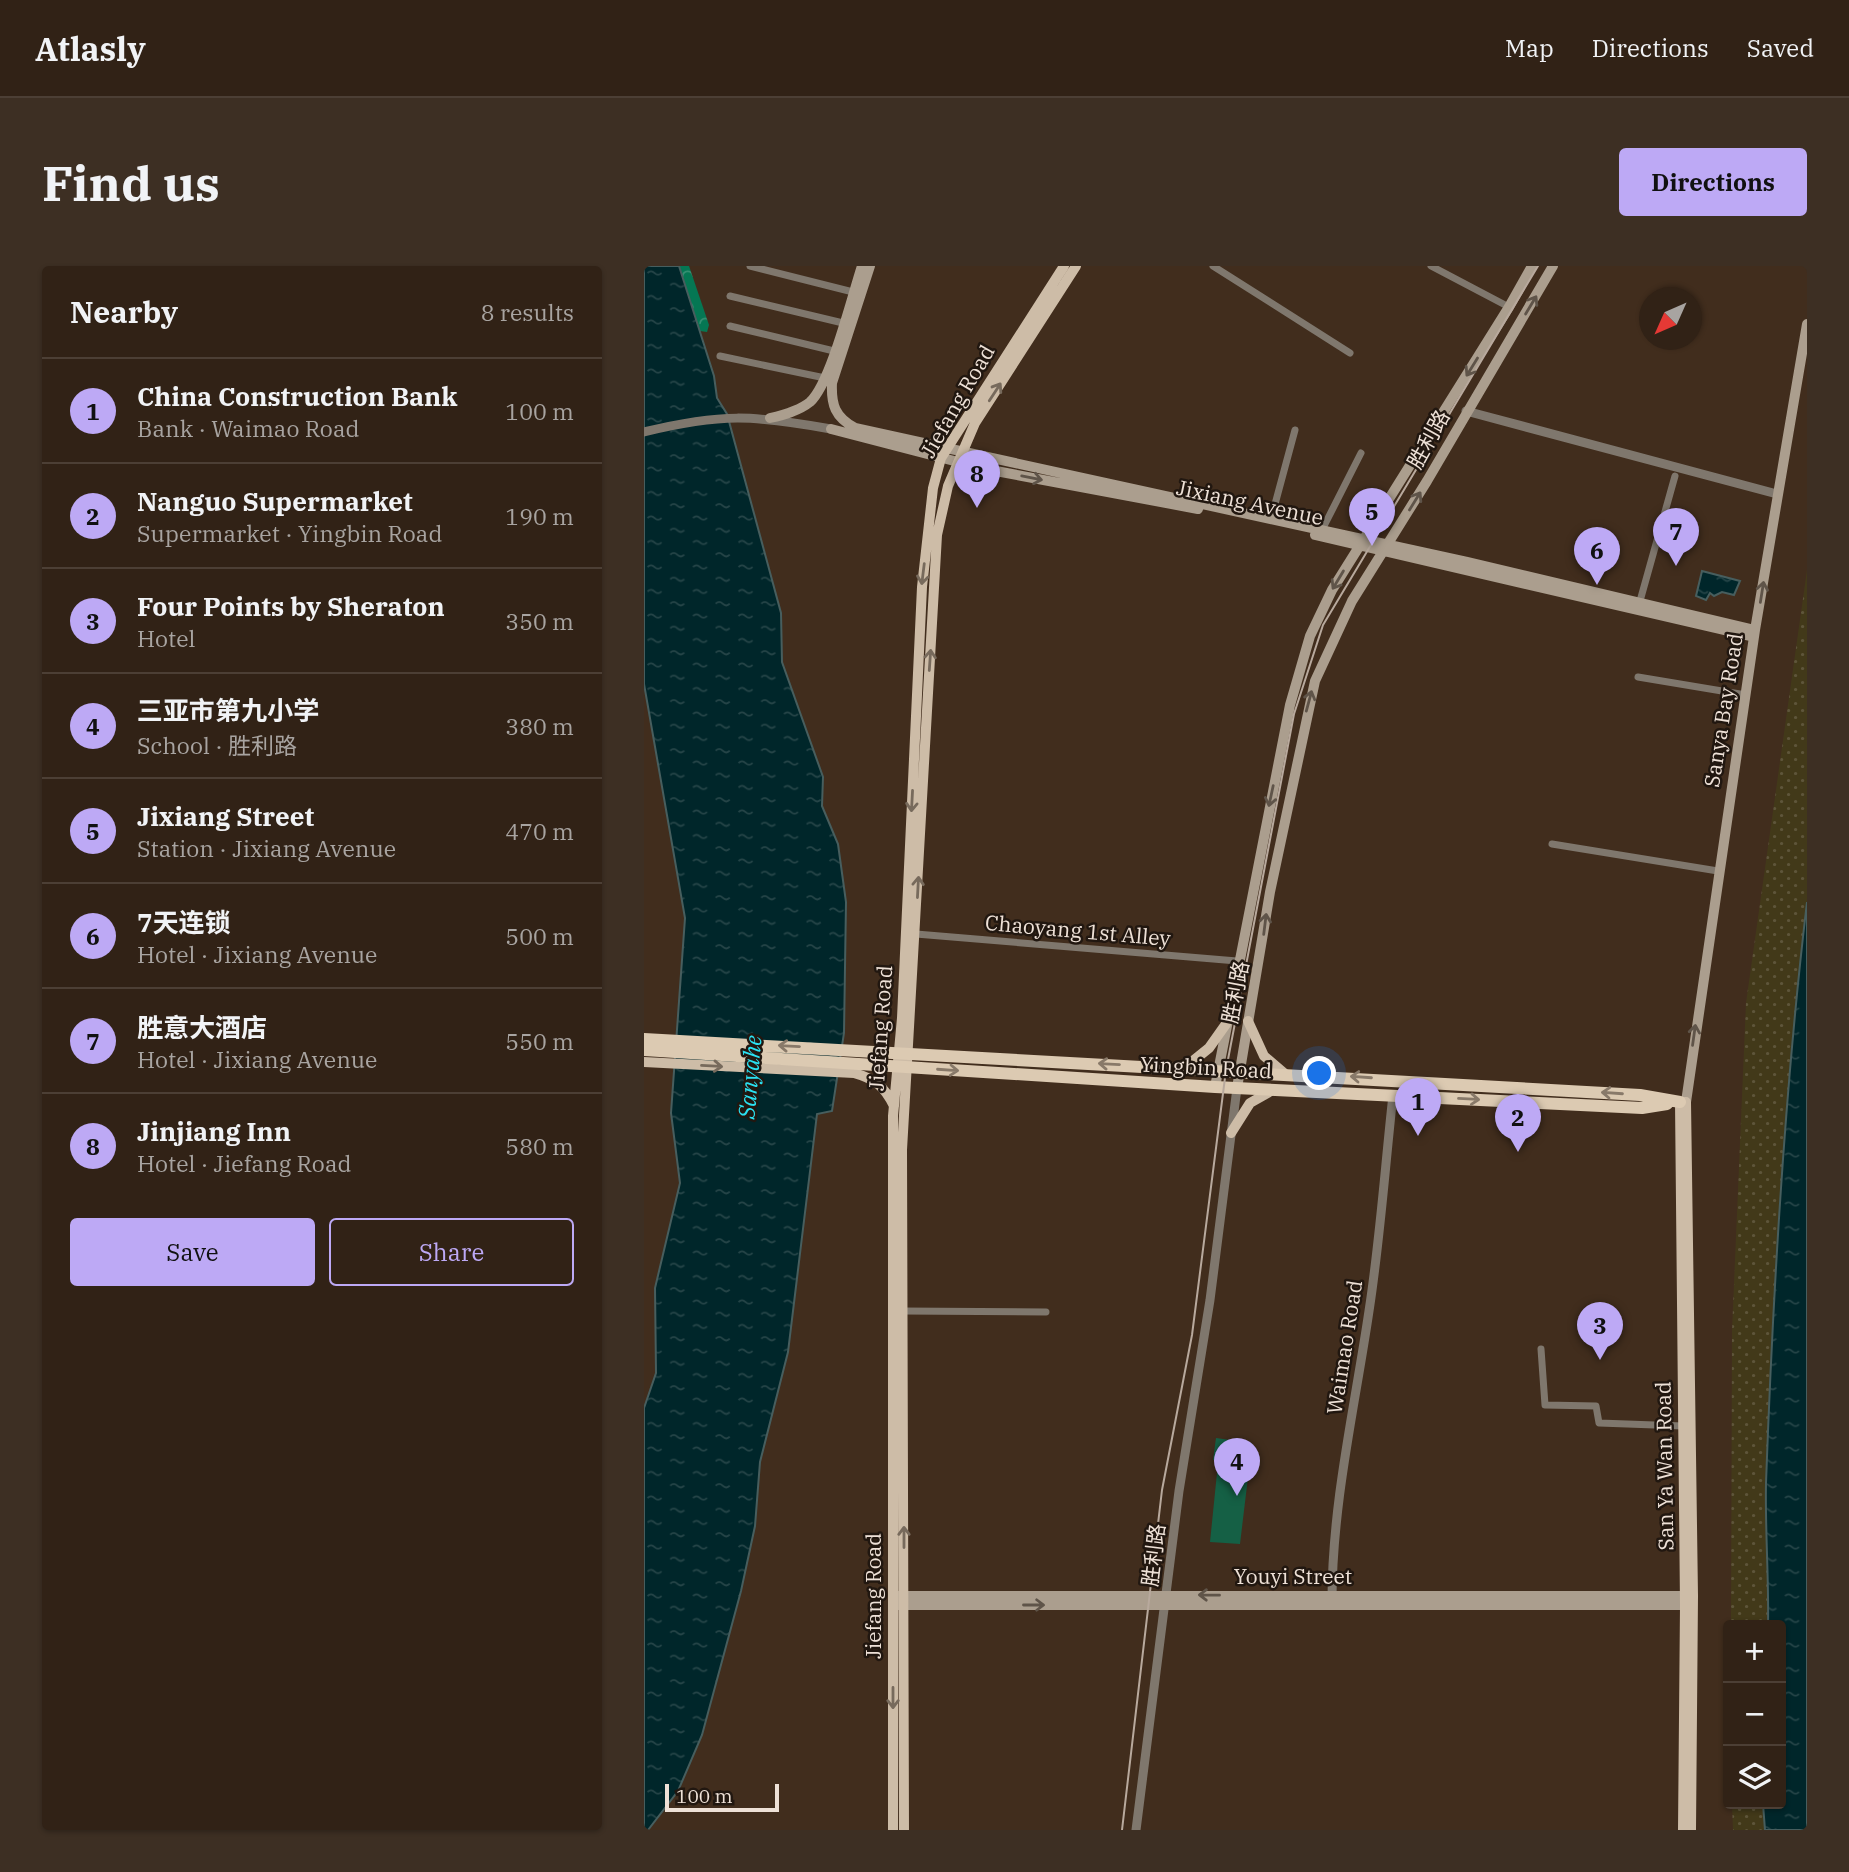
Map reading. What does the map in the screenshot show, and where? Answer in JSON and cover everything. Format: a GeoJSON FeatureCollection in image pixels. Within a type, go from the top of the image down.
{"type":"FeatureCollection","features":[{"type":"Feature","properties":{"kind":"highway","name":"Yingbin Road"},"geometry":{"type":"LineString","coordinates":[[644,1039],[1284,1073],[1640,1095],[1683,1102]]}},
{"type":"Feature","properties":{"kind":"highway","name":"Yingbin Road"},"geometry":{"type":"LineString","coordinates":[[644,1050],[855,1069],[902,1068],[1642,1108],[1683,1102]]}},
{"type":"Feature","properties":{"kind":"main road"},"geometry":{"type":"LineString","coordinates":[[765,418],[807,404],[815,397],[825,378],[862,266]]}},
{"type":"Feature","properties":{"kind":"main road","name":"Jixiang Avenue"},"geometry":{"type":"LineString","coordinates":[[870,266],[832,383],[831,400],[835,412],[855,428],[947,448],[958,457],[1640,601],[1755,633]]}},
{"type":"Feature","properties":{"kind":"main road","name":"Jiefang Road"},"geometry":{"type":"LineString","coordinates":[[893,1830],[902,1311],[902,1068],[922,587],[933,488],[941,458],[1063,266]]}},
{"type":"Feature","properties":{"kind":"main road","name":"Jiefang Road"},"geometry":{"type":"LineString","coordinates":[[903,1053],[916,934],[937,535],[958,457],[975,422],[1076,266]]}},
{"type":"Feature","properties":{"kind":"main road","name":"胜利路"},"geometry":{"type":"LineString","coordinates":[[1215,1087],[1237,961],[1296,680],[1321,611],[1532,266]]}},
{"type":"Feature","properties":{"kind":"main road","name":"胜利路"},"geometry":{"type":"LineString","coordinates":[[1237,1088],[1269,892],[1315,681],[1338,627],[1553,266]]}},
{"type":"Feature","properties":{"kind":"main road","name":"Sanya Bay Road"},"geometry":{"type":"LineString","coordinates":[[1683,1102],[1777,494],[1807,324]]}},
{"type":"Feature","properties":{"kind":"main road","name":"Jixiang Avenue"},"geometry":{"type":"LineString","coordinates":[[831,429],[941,458],[958,457],[1271,519],[1361,542]]}},
{"type":"Feature","properties":{"kind":"main road","name":"Jixiang Avenue"},"geometry":{"type":"LineString","coordinates":[[1385,547],[1755,633]]}},
{"type":"Feature","properties":{"kind":"main road"},"geometry":{"type":"LineString","coordinates":[[1248,1021],[1264,1056],[1284,1073]]}},
{"type":"Feature","properties":{"kind":"main road"},"geometry":{"type":"LineString","coordinates":[[1183,1069],[1209,1048],[1226,1024]]}},
{"type":"Feature","properties":{"kind":"main road"},"geometry":{"type":"LineString","coordinates":[[644,1062],[855,1069],[881,1085],[894,1106]]}},
{"type":"Feature","properties":{"kind":"main road","name":"Jiefang Road"},"geometry":{"type":"LineString","coordinates":[[902,1068],[894,1106],[898,1600],[905,1830]]}},
{"type":"Feature","properties":{"kind":"main road"},"geometry":{"type":"LineString","coordinates":[[1231,1133],[1250,1103],[1278,1090]]}},
{"type":"Feature","properties":{"kind":"main road","name":"San Ya Wan Road"},"geometry":{"type":"LineString","coordinates":[[1683,1102],[1683,1426],[1689,1600],[1683,1830]]}},
{"type":"Feature","properties":{"kind":"main road","name":"San Ya Wan Road"},"geometry":{"type":"LineString","coordinates":[[1683,1102],[1691,1830]]}},
{"type":"Feature","properties":{"kind":"main road","name":"Youyi Street"},"geometry":{"type":"LineString","coordinates":[[898,1600],[1167,1594],[1333,1601]]}},
{"type":"Feature","properties":{"kind":"main road","name":"Youyi Street"},"geometry":{"type":"LineString","coordinates":[[898,1600],[1166,1605],[1333,1601],[1689,1600]]}},
{"type":"Feature","properties":{"kind":"street"},"geometry":{"type":"LineString","coordinates":[[750,266],[853,292]]}},
{"type":"Feature","properties":{"kind":"street"},"geometry":{"type":"LineString","coordinates":[[1213,266],[1350,353]]}},
{"type":"Feature","properties":{"kind":"street"},"geometry":{"type":"LineString","coordinates":[[1431,266],[1509,307]]}},
{"type":"Feature","properties":{"kind":"street"},"geometry":{"type":"LineString","coordinates":[[730,296],[843,323]]}},
{"type":"Feature","properties":{"kind":"street"},"geometry":{"type":"LineString","coordinates":[[730,326],[834,351]]}},
{"type":"Feature","properties":{"kind":"street"},"geometry":{"type":"LineString","coordinates":[[720,356],[825,378]]}},
{"type":"Feature","properties":{"kind":"street"},"geometry":{"type":"LineString","coordinates":[[1466,411],[1777,494]]}},
{"type":"Feature","properties":{"kind":"street"},"geometry":{"type":"LineString","coordinates":[[644,432],[699,419],[765,418],[831,429]]}},
{"type":"Feature","properties":{"kind":"street"},"geometry":{"type":"LineString","coordinates":[[1271,519],[1295,430]]}},
{"type":"Feature","properties":{"kind":"street"},"geometry":{"type":"LineString","coordinates":[[1322,530],[1361,453]]}},
{"type":"Feature","properties":{"kind":"street"},"geometry":{"type":"LineString","coordinates":[[1640,601],[1675,476]]}},
{"type":"Feature","properties":{"kind":"street"},"geometry":{"type":"LineString","coordinates":[[1639,677],[1745,695]]}},
{"type":"Feature","properties":{"kind":"street"},"geometry":{"type":"LineString","coordinates":[[1552,844],[1718,870]]}},
{"type":"Feature","properties":{"kind":"street","name":"Chaoyang 1st Alley"},"geometry":{"type":"LineString","coordinates":[[916,934],[1237,961]]}},
{"type":"Feature","properties":{"kind":"street","name":"胜利路"},"geometry":{"type":"LineString","coordinates":[[1136,1830],[1237,1088]]}},
{"type":"Feature","properties":{"kind":"street","name":"Waimao Road"},"geometry":{"type":"LineString","coordinates":[[1333,1601],[1339,1516],[1369,1309],[1393,1095]]}},
{"type":"Feature","properties":{"kind":"street"},"geometry":{"type":"LineString","coordinates":[[902,1311],[1046,1312]]}},
{"type":"Feature","properties":{"kind":"street"},"geometry":{"type":"LineString","coordinates":[[1541,1349],[1545,1405],[1596,1406],[1598,1423],[1683,1426]]}},
{"type":"Feature","properties":{"kind":"green space"},"geometry":{"type":"Polygon","coordinates":[[[672,266],[689,266],[709,325],[707,332],[700,331],[672,266]]]}},
{"type":"Feature","properties":{"kind":"green space"},"geometry":{"type":"Polygon","coordinates":[[[1216,1438],[1252,1443],[1249,1464],[1213,1460],[1216,1438]]]}},
{"type":"Feature","properties":{"kind":"green space"},"geometry":{"type":"Polygon","coordinates":[[[1218,1463],[1249,1469],[1240,1544],[1210,1542],[1218,1463]]]}},
{"type":"Feature","properties":{"kind":"sand"},"geometry":{"type":"Polygon","coordinates":[[[1807,570],[1807,902],[1786,1122],[1770,1368],[1766,1486],[1768,1620],[1731,1620],[1732,1331],[1746,1003],[1807,570]]]}},
{"type":"Feature","properties":{"kind":"sand"},"geometry":{"type":"Polygon","coordinates":[[[1732,1809],[1763,1809],[1765,1830],[1733,1830],[1732,1809]]]}},
{"type":"Feature","properties":{"kind":"water","name":"Sanyahe"},"geometry":{"type":"Polygon","coordinates":[[[644,266],[679,266],[714,376],[717,398],[727,414],[781,613],[782,662],[823,777],[822,806],[838,844],[846,902],[844,1033],[832,1111],[817,1114],[788,1352],[760,1462],[755,1526],[741,1591],[702,1735],[678,1791],[648,1830],[644,1830],[644,1408],[656,1373],[655,1288],[680,1183],[671,1113],[685,918],[644,684],[644,266]]]}},
{"type":"Feature","properties":{"kind":"water"},"geometry":{"type":"Polygon","coordinates":[[[1702,571],[1740,581],[1734,595],[1722,592],[1714,596],[1710,593],[1706,600],[1696,596],[1702,571]]]}},
{"type":"Feature","properties":{"kind":"water"},"geometry":{"type":"Polygon","coordinates":[[[1807,902],[1807,1830],[1765,1830],[1763,1809],[1786,1809],[1786,1620],[1768,1620],[1766,1501],[1776,1265],[1807,902]]]}},
{"type":"Feature","properties":{"kind":"tram line"},"geometry":{"type":"LineString","coordinates":[[1122,1830],[1162,1490],[1192,1335],[1226,1070],[1294,714],[1323,625],[1538,266]]}},
{"type":"Feature","properties":{"kind":"place","name":"Jinjiang Inn"},"geometry":{"type":"Point","coordinates":[977,508]}},
{"type":"Feature","properties":{"kind":"place","name":"Jixiang Street"},"geometry":{"type":"Point","coordinates":[1372,546]}},
{"type":"Feature","properties":{"kind":"place","name":"胜意大酒店"},"geometry":{"type":"Point","coordinates":[1676,566]}},
{"type":"Feature","properties":{"kind":"place","name":"7天连锁"},"geometry":{"type":"Point","coordinates":[1597,585]}},
{"type":"Feature","properties":{"kind":"place","name":"China Construction Bank"},"geometry":{"type":"Point","coordinates":[1418,1136]}},
{"type":"Feature","properties":{"kind":"place","name":"Nanguo Supermarket"},"geometry":{"type":"Point","coordinates":[1518,1152]}},
{"type":"Feature","properties":{"kind":"place","name":"Four Points by Sheraton"},"geometry":{"type":"Point","coordinates":[1600,1360]}},
{"type":"Feature","properties":{"kind":"place","name":"三亚市第九小学"},"geometry":{"type":"Point","coordinates":[1237,1496]}}]}
